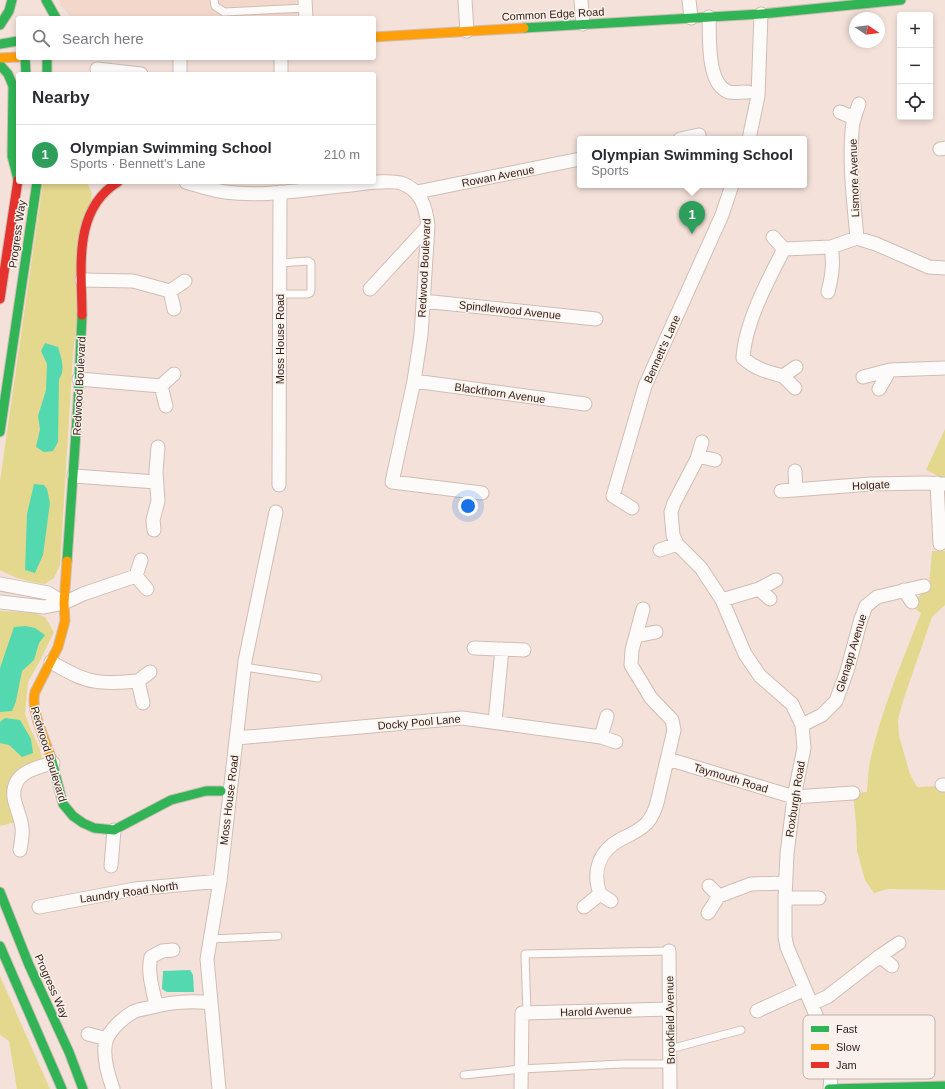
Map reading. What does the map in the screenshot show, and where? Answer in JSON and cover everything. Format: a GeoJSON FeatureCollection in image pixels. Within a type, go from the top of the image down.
{"type":"FeatureCollection","features":[{"type":"Feature","properties":{"kind":"main road"},"geometry":{"type":"LineString","coordinates":[[0,25],[9,11],[12,0]]}},
{"type":"Feature","properties":{"kind":"main road"},"geometry":{"type":"LineString","coordinates":[[16,0],[18,12]]}},
{"type":"Feature","properties":{"kind":"main road","name":"Common Edge Road"},"geometry":{"type":"LineString","coordinates":[[376,37],[760,14],[901,0]]}},
{"type":"Feature","properties":{"kind":"main road"},"geometry":{"type":"LineString","coordinates":[[41,2],[54,16]]}},
{"type":"Feature","properties":{"kind":"main road"},"geometry":{"type":"LineString","coordinates":[[0,44],[16,41]]}},
{"type":"Feature","properties":{"kind":"main road"},"geometry":{"type":"LineString","coordinates":[[0,58],[16,57]]}},
{"type":"Feature","properties":{"kind":"main road"},"geometry":{"type":"LineString","coordinates":[[25,60],[26,72]]}},
{"type":"Feature","properties":{"kind":"main road"},"geometry":{"type":"LineString","coordinates":[[46,60],[47,72]]}},
{"type":"Feature","properties":{"kind":"main road"},"geometry":{"type":"LineString","coordinates":[[0,66],[11,78],[13,86],[12,156],[16,172]]}},
{"type":"Feature","properties":{"kind":"main road","name":"Progress Way"},"geometry":{"type":"LineString","coordinates":[[0,300],[17,184]]}},
{"type":"Feature","properties":{"kind":"main road","name":"Progress Way"},"geometry":{"type":"LineString","coordinates":[[0,432],[37,184]]}},
{"type":"Feature","properties":{"kind":"main road","name":"Redwood Boulevard"},"geometry":{"type":"LineString","coordinates":[[114,830],[94,828],[82,823],[67,811],[63,804],[48,745],[36,718],[33,699],[38,685],[58,647],[65,621],[64,603],[74,476],[82,335],[82,255],[88,217],[99,197],[115,184]]}},
{"type":"Feature","properties":{"kind":"main road"},"geometry":{"type":"LineString","coordinates":[[114,830],[171,800],[206,791],[221,791]]}},
{"type":"Feature","properties":{"kind":"main road","name":"Progress Way"},"geometry":{"type":"LineString","coordinates":[[0,892],[29,965],[69,1052],[83,1089]]}},
{"type":"Feature","properties":{"kind":"main road"},"geometry":{"type":"LineString","coordinates":[[0,946],[62,1089]]}},
{"type":"Feature","properties":{"kind":"main road"},"geometry":{"type":"LineString","coordinates":[[829,1089],[945,1086]]}},
{"type":"Feature","properties":{"kind":"street"},"geometry":{"type":"LineString","coordinates":[[465,0],[467,31]]}},
{"type":"Feature","properties":{"kind":"street"},"geometry":{"type":"LineString","coordinates":[[581,0],[583,24]]}},
{"type":"Feature","properties":{"kind":"street"},"geometry":{"type":"LineString","coordinates":[[689,0],[691,18]]}},
{"type":"Feature","properties":{"kind":"street"},"geometry":{"type":"LineString","coordinates":[[750,136],[758,96],[760,14]]}},
{"type":"Feature","properties":{"kind":"street"},"geometry":{"type":"LineString","coordinates":[[709,17],[711,62],[714,77],[721,88],[730,92],[748,92]]}},
{"type":"Feature","properties":{"kind":"street"},"geometry":{"type":"LineString","coordinates":[[180,60],[180,72]]}},
{"type":"Feature","properties":{"kind":"street"},"geometry":{"type":"LineString","coordinates":[[280,60],[281,72]]}},
{"type":"Feature","properties":{"kind":"street"},"geometry":{"type":"LineString","coordinates":[[96,69],[123,72]]}},
{"type":"Feature","properties":{"kind":"street","name":"Lismore Avenue"},"geometry":{"type":"LineString","coordinates":[[857,238],[852,185],[852,130],[859,104]]}},
{"type":"Feature","properties":{"kind":"street"},"geometry":{"type":"LineString","coordinates":[[840,112],[854,118]]}},
{"type":"Feature","properties":{"kind":"street"},"geometry":{"type":"LineString","coordinates":[[694,136],[699,135]]}},
{"type":"Feature","properties":{"kind":"street","name":"Rowan Avenue"},"geometry":{"type":"LineString","coordinates":[[417,192],[577,160]]}},
{"type":"Feature","properties":{"kind":"street"},"geometry":{"type":"LineString","coordinates":[[376,183],[400,183],[417,192]]}},
{"type":"Feature","properties":{"kind":"street"},"geometry":{"type":"LineString","coordinates":[[193,184],[213,190],[227,192],[280,192],[362,184]]}},
{"type":"Feature","properties":{"kind":"street","name":"Bennett's Lane"},"geometry":{"type":"LineString","coordinates":[[632,508],[613,496],[645,386],[722,215],[731,188]]}},
{"type":"Feature","properties":{"kind":"street","name":"Moss House Road"},"geometry":{"type":"LineString","coordinates":[[279,485],[280,192]]}},
{"type":"Feature","properties":{"kind":"street","name":"Redwood Boulevard"},"geometry":{"type":"LineString","coordinates":[[417,192],[426,210],[428,226],[421,335],[414,381],[392,482],[482,493]]}},
{"type":"Feature","properties":{"kind":"street"},"geometry":{"type":"LineString","coordinates":[[370,289],[428,226]]}},
{"type":"Feature","properties":{"kind":"street"},"geometry":{"type":"LineString","coordinates":[[772,237],[784,249],[831,246],[857,238],[876,244],[929,267],[945,268]]}},
{"type":"Feature","properties":{"kind":"street"},"geometry":{"type":"LineString","coordinates":[[828,292],[832,274],[833,259],[831,246]]}},
{"type":"Feature","properties":{"kind":"street"},"geometry":{"type":"LineString","coordinates":[[784,249],[755,310],[744,348],[743,358],[749,364],[759,369],[783,376],[795,388]]}},
{"type":"Feature","properties":{"kind":"street"},"geometry":{"type":"LineString","coordinates":[[82,280],[134,281],[170,291],[185,281]]}},
{"type":"Feature","properties":{"kind":"street"},"geometry":{"type":"LineString","coordinates":[[170,291],[174,309]]}},
{"type":"Feature","properties":{"kind":"street","name":"Spindlewood Avenue"},"geometry":{"type":"LineString","coordinates":[[423,301],[596,319]]}},
{"type":"Feature","properties":{"kind":"street"},"geometry":{"type":"LineString","coordinates":[[783,376],[796,367]]}},
{"type":"Feature","properties":{"kind":"street"},"geometry":{"type":"LineString","coordinates":[[863,377],[890,370],[945,368]]}},
{"type":"Feature","properties":{"kind":"street"},"geometry":{"type":"LineString","coordinates":[[879,389],[890,370]]}},
{"type":"Feature","properties":{"kind":"street"},"geometry":{"type":"LineString","coordinates":[[79,379],[161,386],[174,374]]}},
{"type":"Feature","properties":{"kind":"street","name":"Blackthorn Avenue"},"geometry":{"type":"LineString","coordinates":[[414,381],[585,404]]}},
{"type":"Feature","properties":{"kind":"street"},"geometry":{"type":"LineString","coordinates":[[161,386],[166,406]]}},
{"type":"Feature","properties":{"kind":"street"},"geometry":{"type":"LineString","coordinates":[[660,550],[677,544],[673,534],[671,512],[674,503],[698,456],[702,442]]}},
{"type":"Feature","properties":{"kind":"street"},"geometry":{"type":"LineString","coordinates":[[154,530],[153,520],[158,501],[156,461],[158,447]]}},
{"type":"Feature","properties":{"kind":"street"},"geometry":{"type":"LineString","coordinates":[[698,456],[715,460]]}},
{"type":"Feature","properties":{"kind":"street"},"geometry":{"type":"LineString","coordinates":[[795,471],[796,490]]}},
{"type":"Feature","properties":{"kind":"street"},"geometry":{"type":"LineString","coordinates":[[74,476],[156,482]]}},
{"type":"Feature","properties":{"kind":"street","name":"Holgate"},"geometry":{"type":"LineString","coordinates":[[781,491],[871,484],[941,484]]}},
{"type":"Feature","properties":{"kind":"street"},"geometry":{"type":"LineString","coordinates":[[941,484],[942,540]]}},
{"type":"Feature","properties":{"kind":"street","name":"Moss House Road"},"geometry":{"type":"LineString","coordinates":[[219,1089],[207,959],[220,881],[244,667],[276,512]]}},
{"type":"Feature","properties":{"kind":"street","name":"Roxburgh Road"},"geometry":{"type":"LineString","coordinates":[[677,544],[701,568],[722,600],[744,654],[760,676],[792,704],[802,725],[804,748],[794,797],[787,854],[785,883],[785,937],[787,947],[816,1015]]}},
{"type":"Feature","properties":{"kind":"street"},"geometry":{"type":"LineString","coordinates":[[136,576],[142,560]]}},
{"type":"Feature","properties":{"kind":"street"},"geometry":{"type":"LineString","coordinates":[[0,602],[44,607],[64,603],[83,594],[136,576]]}},
{"type":"Feature","properties":{"kind":"street"},"geometry":{"type":"LineString","coordinates":[[136,576],[147,589]]}},
{"type":"Feature","properties":{"kind":"street"},"geometry":{"type":"LineString","coordinates":[[722,600],[759,589],[776,580]]}},
{"type":"Feature","properties":{"kind":"street"},"geometry":{"type":"LineString","coordinates":[[0,584],[48,592],[64,603]]}},
{"type":"Feature","properties":{"kind":"street","name":"Glenapp Avenue"},"geometry":{"type":"LineString","coordinates":[[802,725],[822,715],[836,701],[847,671],[866,606],[877,597],[924,586]]}},
{"type":"Feature","properties":{"kind":"street"},"geometry":{"type":"LineString","coordinates":[[759,589],[770,598]]}},
{"type":"Feature","properties":{"kind":"street"},"geometry":{"type":"LineString","coordinates":[[904,590],[912,602]]}},
{"type":"Feature","properties":{"kind":"street"},"geometry":{"type":"LineString","coordinates":[[584,907],[605,898],[596,882],[596,872],[608,848],[619,840],[636,832],[647,823],[653,814],[673,737],[674,724],[672,720],[651,698],[631,664],[631,656],[643,609]]}},
{"type":"Feature","properties":{"kind":"street"},"geometry":{"type":"LineString","coordinates":[[636,636],[656,632]]}},
{"type":"Feature","properties":{"kind":"street"},"geometry":{"type":"LineString","coordinates":[[474,648],[524,650]]}},
{"type":"Feature","properties":{"kind":"street"},"geometry":{"type":"LineString","coordinates":[[495,722],[502,649]]}},
{"type":"Feature","properties":{"kind":"street"},"geometry":{"type":"LineString","coordinates":[[51,662],[77,676],[93,681],[119,683],[138,681],[150,672]]}},
{"type":"Feature","properties":{"kind":"street"},"geometry":{"type":"LineString","coordinates":[[138,681],[143,703]]}},
{"type":"Feature","properties":{"kind":"street"},"geometry":{"type":"LineString","coordinates":[[601,738],[607,716]]}},
{"type":"Feature","properties":{"kind":"street","name":"Docky Pool Lane"},"geometry":{"type":"LineString","coordinates":[[236,738],[462,718],[601,738],[616,742]]}},
{"type":"Feature","properties":{"kind":"street","name":"Taymouth Road"},"geometry":{"type":"LineString","coordinates":[[668,759],[794,797]]}},
{"type":"Feature","properties":{"kind":"street"},"geometry":{"type":"LineString","coordinates":[[20,850],[22,827],[14,798],[16,783],[19,777],[29,771],[53,763]]}},
{"type":"Feature","properties":{"kind":"street"},"geometry":{"type":"LineString","coordinates":[[794,797],[853,793]]}},
{"type":"Feature","properties":{"kind":"street"},"geometry":{"type":"LineString","coordinates":[[111,866],[114,830]]}},
{"type":"Feature","properties":{"kind":"street","name":"Laundry Road North"},"geometry":{"type":"LineString","coordinates":[[39,907],[135,889],[220,881]]}},
{"type":"Feature","properties":{"kind":"street"},"geometry":{"type":"LineString","coordinates":[[708,913],[719,896],[751,884],[785,883]]}},
{"type":"Feature","properties":{"kind":"street"},"geometry":{"type":"LineString","coordinates":[[709,886],[719,896]]}},
{"type":"Feature","properties":{"kind":"street"},"geometry":{"type":"LineString","coordinates":[[785,898],[819,898]]}},
{"type":"Feature","properties":{"kind":"street"},"geometry":{"type":"LineString","coordinates":[[811,1004],[827,997],[880,956],[899,944]]}},
{"type":"Feature","properties":{"kind":"street"},"geometry":{"type":"LineString","coordinates":[[156,1005],[149,972],[151,957],[162,951],[173,950]]}},
{"type":"Feature","properties":{"kind":"street","name":"Brookfield Avenue"},"geometry":{"type":"LineString","coordinates":[[669,951],[670,1089]]}},
{"type":"Feature","properties":{"kind":"street"},"geometry":{"type":"LineString","coordinates":[[880,956],[892,966]]}},
{"type":"Feature","properties":{"kind":"street"},"geometry":{"type":"LineString","coordinates":[[756,1011],[805,989]]}},
{"type":"Feature","properties":{"kind":"street"},"geometry":{"type":"LineString","coordinates":[[113,1089],[107,1072],[105,1054],[107,1039],[118,1024],[134,1012],[156,1005],[182,1001],[211,1003]]}},
{"type":"Feature","properties":{"kind":"street","name":"Harold Avenue"},"geometry":{"type":"LineString","coordinates":[[524,1013],[670,1009]]}},
{"type":"Feature","properties":{"kind":"street"},"geometry":{"type":"LineString","coordinates":[[521,1089],[524,1013]]}},
{"type":"Feature","properties":{"kind":"street"},"geometry":{"type":"LineString","coordinates":[[88,1034],[107,1039]]}},
{"type":"Feature","properties":{"kind":"street","name":"Roxburgh Road"},"geometry":{"type":"LineString","coordinates":[[829,1089],[830,1079]]}},
{"type":"Feature","properties":{"kind":"lane"},"geometry":{"type":"LineString","coordinates":[[214,0],[215,6],[224,12],[306,9]]}},
{"type":"Feature","properties":{"kind":"lane"},"geometry":{"type":"LineString","coordinates":[[280,263],[308,261],[311,263],[310,293],[280,294]]}},
{"type":"Feature","properties":{"kind":"lane"},"geometry":{"type":"LineString","coordinates":[[244,667],[318,678]]}},
{"type":"Feature","properties":{"kind":"lane"},"geometry":{"type":"LineString","coordinates":[[210,939],[278,936]]}},
{"type":"Feature","properties":{"kind":"lane"},"geometry":{"type":"LineString","coordinates":[[524,1013],[524,954],[669,951]]}},
{"type":"Feature","properties":{"kind":"lane"},"geometry":{"type":"LineString","coordinates":[[670,1049],[741,1030]]}},
{"type":"Feature","properties":{"kind":"lane"},"geometry":{"type":"LineString","coordinates":[[464,1075],[521,1069],[622,1064],[670,1064]]}},
{"type":"Feature","properties":{"kind":"shaded area"},"geometry":{"type":"Polygon","coordinates":[[[59,0],[296,0],[298,16],[70,16],[61,6],[59,0]]]}},
{"type":"Feature","properties":{"kind":"shaded area"},"geometry":{"type":"Polygon","coordinates":[[[43,184],[88,184],[92,194],[73,355],[60,565],[54,578],[45,584],[22,579],[0,570],[0,481],[43,184]]]}},
{"type":"Feature","properties":{"kind":"shaded area"},"geometry":{"type":"Polygon","coordinates":[[[45,343],[58,347],[63,368],[59,379],[58,442],[53,451],[44,452],[36,447],[40,429],[38,416],[46,390],[47,364],[41,351],[45,343]]]}},
{"type":"Feature","properties":{"kind":"shaded area"},"geometry":{"type":"Polygon","coordinates":[[[945,429],[945,479],[926,470],[945,429]]]}},
{"type":"Feature","properties":{"kind":"shaded area"},"geometry":{"type":"Polygon","coordinates":[[[34,484],[44,485],[47,489],[50,503],[43,555],[35,573],[25,570],[27,514],[34,484]]]}},
{"type":"Feature","properties":{"kind":"shaded area"},"geometry":{"type":"Polygon","coordinates":[[[932,551],[945,551],[945,605],[932,617],[898,719],[899,736],[910,774],[917,787],[940,786],[940,792],[945,792],[945,890],[888,889],[874,893],[865,880],[857,851],[853,793],[867,792],[870,761],[880,723],[892,686],[921,613],[914,608],[917,599],[929,585],[932,551]]]}},
{"type":"Feature","properties":{"kind":"shaded area"},"geometry":{"type":"Polygon","coordinates":[[[0,611],[35,613],[45,617],[54,632],[28,682],[25,714],[40,749],[43,765],[19,777],[21,821],[0,826],[0,611]]]}},
{"type":"Feature","properties":{"kind":"shaded area"},"geometry":{"type":"Polygon","coordinates":[[[25,626],[35,628],[45,635],[39,643],[34,660],[22,671],[16,701],[12,711],[0,712],[0,668],[14,627],[25,626]]]}},
{"type":"Feature","properties":{"kind":"shaded area"},"geometry":{"type":"Polygon","coordinates":[[[5,718],[20,720],[31,739],[33,753],[22,757],[9,745],[0,743],[0,722],[5,718]]]}},
{"type":"Feature","properties":{"kind":"shaded area"},"geometry":{"type":"Polygon","coordinates":[[[190,970],[193,975],[194,992],[167,992],[162,989],[163,971],[190,970]]]}},
{"type":"Feature","properties":{"kind":"shaded area"},"geometry":{"type":"Polygon","coordinates":[[[0,976],[50,1089],[17,1089],[9,1041],[0,1035],[0,976]]]}},
{"type":"Feature","properties":{"kind":"traffic: fast"},"geometry":{"type":"LineString","coordinates":[[0,25],[9,11],[12,0]]}},
{"type":"Feature","properties":{"kind":"traffic: fast"},"geometry":{"type":"LineString","coordinates":[[46,0],[55,16]]}},
{"type":"Feature","properties":{"kind":"traffic: fast"},"geometry":{"type":"LineString","coordinates":[[524,28],[761,14],[901,0]]}},
{"type":"Feature","properties":{"kind":"traffic: fast"},"geometry":{"type":"LineString","coordinates":[[0,44],[16,41]]}},
{"type":"Feature","properties":{"kind":"traffic: fast"},"geometry":{"type":"LineString","coordinates":[[25,60],[26,72]]}},
{"type":"Feature","properties":{"kind":"traffic: fast"},"geometry":{"type":"LineString","coordinates":[[47,60],[47,72]]}},
{"type":"Feature","properties":{"kind":"traffic: fast"},"geometry":{"type":"LineString","coordinates":[[0,65],[8,74],[13,86],[12,156],[16,171]]}},
{"type":"Feature","properties":{"kind":"traffic: fast"},"geometry":{"type":"LineString","coordinates":[[0,432],[37,184]]}},
{"type":"Feature","properties":{"kind":"traffic: fast"},"geometry":{"type":"LineString","coordinates":[[67,561],[78,403],[82,315]]}},
{"type":"Feature","properties":{"kind":"traffic: fast"},"geometry":{"type":"LineString","coordinates":[[51,757],[63,804],[73,816],[94,828],[114,830],[171,800],[206,791],[221,791]]}},
{"type":"Feature","properties":{"kind":"traffic: fast"},"geometry":{"type":"LineString","coordinates":[[0,892],[29,965],[69,1052],[83,1089]]}},
{"type":"Feature","properties":{"kind":"traffic: fast"},"geometry":{"type":"LineString","coordinates":[[0,946],[62,1089]]}},
{"type":"Feature","properties":{"kind":"traffic: fast"},"geometry":{"type":"LineString","coordinates":[[829,1089],[945,1086]]}},
{"type":"Feature","properties":{"kind":"traffic: slow"},"geometry":{"type":"LineString","coordinates":[[376,37],[524,28]]}},
{"type":"Feature","properties":{"kind":"traffic: slow"},"geometry":{"type":"LineString","coordinates":[[0,58],[16,57]]}},
{"type":"Feature","properties":{"kind":"traffic: slow"},"geometry":{"type":"LineString","coordinates":[[51,757],[36,716],[34,699],[35,692],[58,647],[65,621],[64,603],[67,561]]}},
{"type":"Feature","properties":{"kind":"traffic: jam"},"geometry":{"type":"LineString","coordinates":[[0,299],[17,184]]}},
{"type":"Feature","properties":{"kind":"traffic: jam"},"geometry":{"type":"LineString","coordinates":[[82,315],[81,260],[86,224],[93,208],[103,194],[116,184]]}},
{"type":"Feature","properties":{"kind":"place","name":"Olympian Swimming School"},"geometry":{"type":"Point","coordinates":[692,234]}}]}
